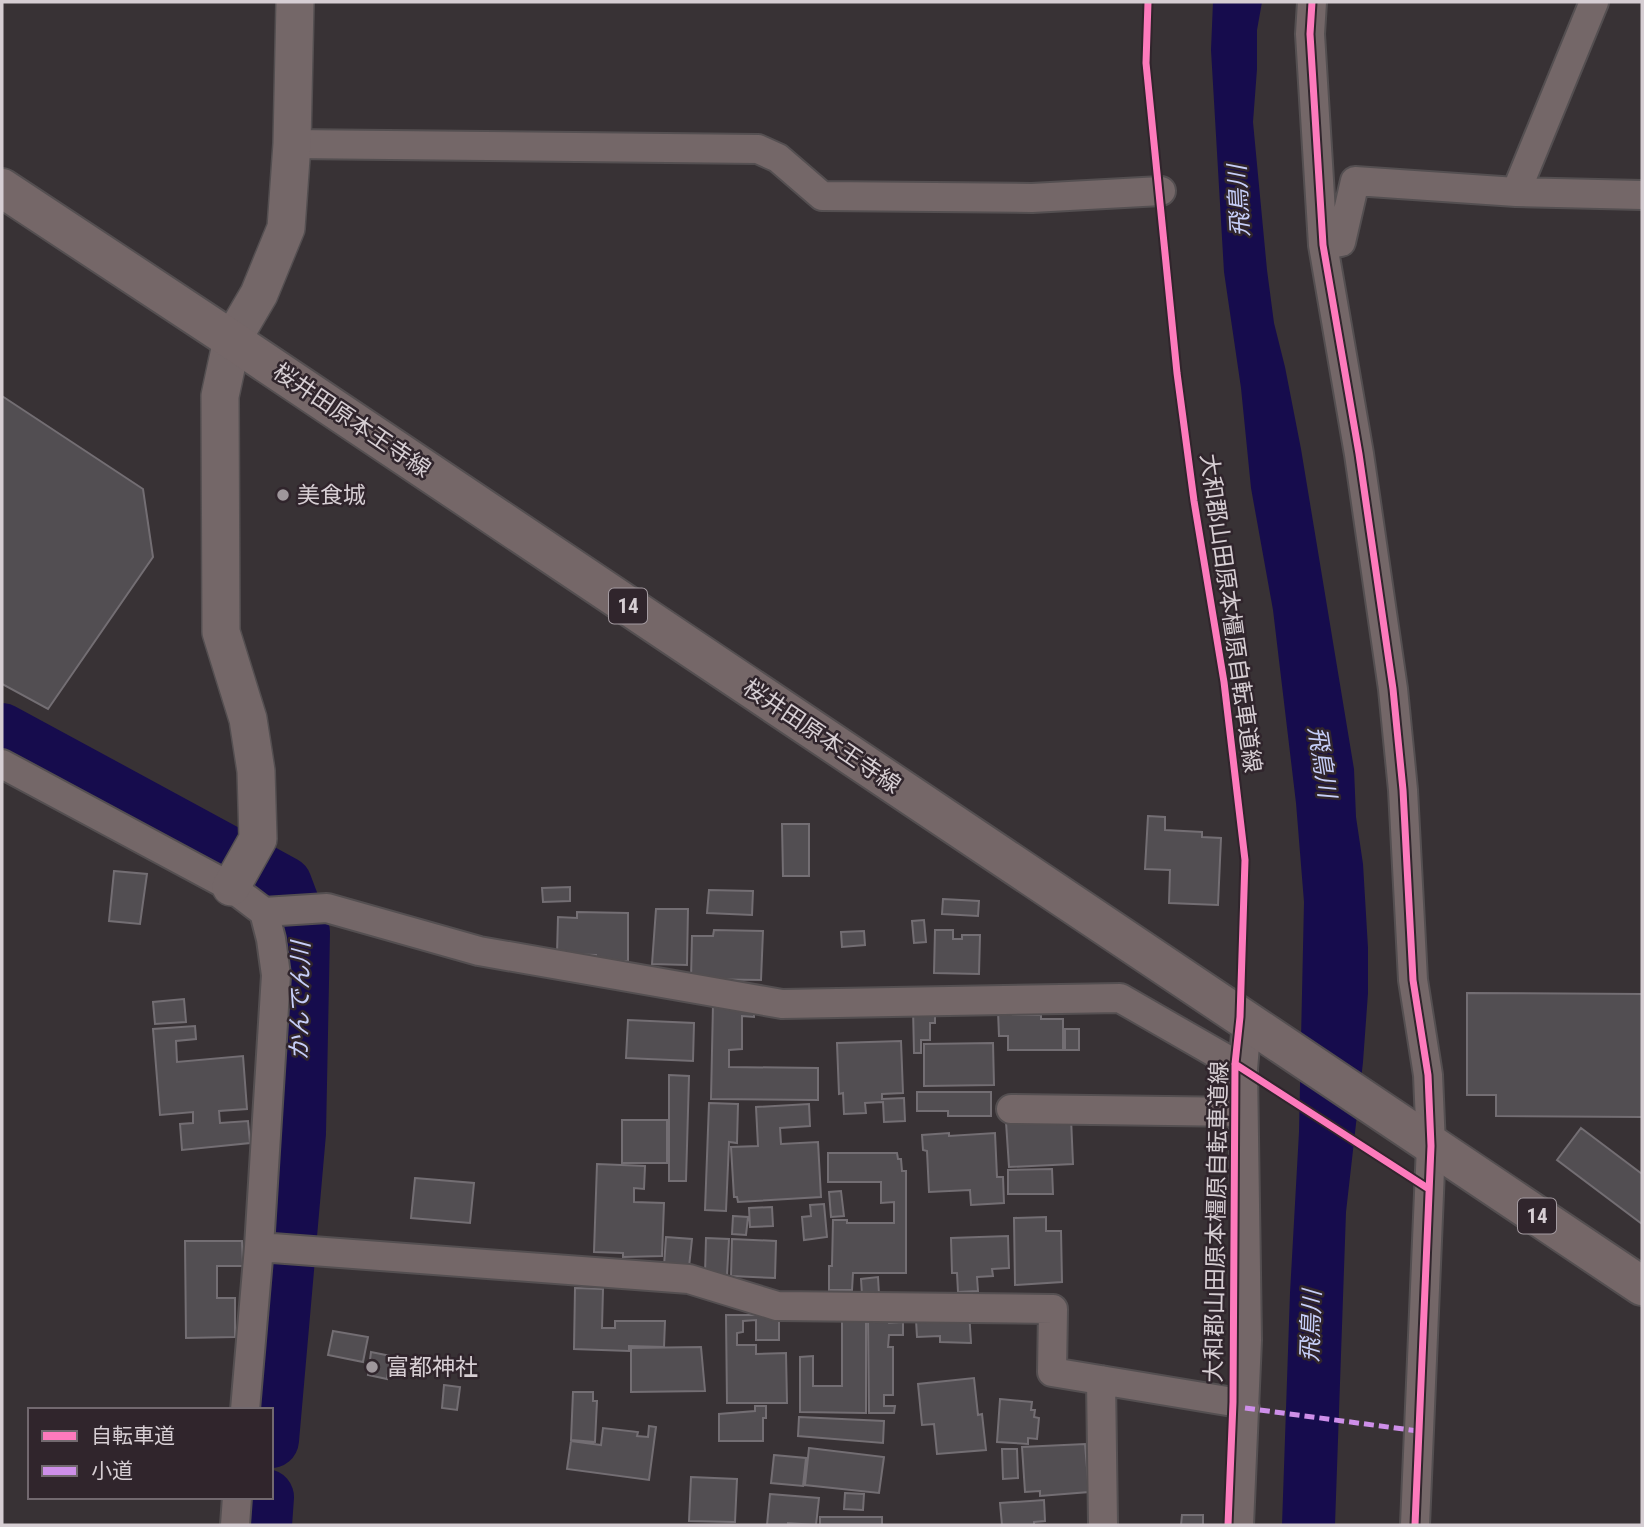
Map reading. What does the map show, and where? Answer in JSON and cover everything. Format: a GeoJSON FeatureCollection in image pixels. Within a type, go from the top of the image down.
{"type":"FeatureCollection","features":[{"type":"Feature","properties":{"kind":"main road","name":"桜井田原本王寺線"},"geometry":{"type":"LineString","coordinates":[[2,188],[1642,1286]]}},
{"type":"Feature","properties":{"kind":"street"},"geometry":{"type":"LineString","coordinates":[[231,887],[258,839],[256,771],[248,719],[221,632],[220,396],[232,340],[259,295],[286,228],[292,144],[295,2]]}},
{"type":"Feature","properties":{"kind":"street"},"geometry":{"type":"LineString","coordinates":[[1312,2],[1310,34],[1324,245],[1359,454],[1393,689],[1403,790],[1413,981],[1428,1075],[1431,1146],[1415,1525]]}},
{"type":"Feature","properties":{"kind":"street"},"geometry":{"type":"LineString","coordinates":[[1516,192],[1594,2]]}},
{"type":"Feature","properties":{"kind":"street"},"geometry":{"type":"LineString","coordinates":[[292,144],[758,149],[778,158],[822,195],[1032,198],[1161,191]]}},
{"type":"Feature","properties":{"kind":"street"},"geometry":{"type":"LineString","coordinates":[[1324,245],[1341,242],[1355,181],[1516,192],[1642,195]]}},
{"type":"Feature","properties":{"kind":"street"},"geometry":{"type":"LineString","coordinates":[[2,764],[231,887],[264,912],[276,975],[259,1247],[245,1408]]}},
{"type":"Feature","properties":{"kind":"street"},"geometry":{"type":"LineString","coordinates":[[264,912],[327,908],[479,951],[782,1004],[1120,998],[1235,1063]]}},
{"type":"Feature","properties":{"kind":"street"},"geometry":{"type":"LineString","coordinates":[[1239,1525],[1247,1340],[1243,1069],[1250,1023]]}},
{"type":"Feature","properties":{"kind":"street"},"geometry":{"type":"LineString","coordinates":[[1011,1109],[1243,1112]]}},
{"type":"Feature","properties":{"kind":"street"},"geometry":{"type":"LineString","coordinates":[[259,1247],[689,1279],[777,1306],[1053,1309],[1052,1372],[1233,1402],[1245,1408]]}},
{"type":"Feature","properties":{"kind":"street"},"geometry":{"type":"LineString","coordinates":[[1101,1380],[1103,1525]]}},
{"type":"Feature","properties":{"kind":"street"},"geometry":{"type":"LineString","coordinates":[[235,1525],[237,1499]]}},
{"type":"Feature","properties":{"kind":"water","name":"飛鳥川"},"geometry":{"type":"Polygon","coordinates":[[[1213,2],[1262,2],[1257,30],[1253,122],[1267,270],[1274,323],[1301,449],[1354,769],[1356,817],[1363,864],[1368,993],[1346,1212],[1335,1525],[1282,1525],[1299,1132],[1304,902],[1296,803],[1273,610],[1251,488],[1241,388],[1224,272],[1211,50],[1213,2]]]}},
{"type":"Feature","properties":{"kind":"building"},"geometry":{"type":"Polygon","coordinates":[[[2,396],[143,489],[153,557],[48,709],[2,684],[2,396]]]}},
{"type":"Feature","properties":{"kind":"building"},"geometry":{"type":"Polygon","coordinates":[[[1148,816],[1165,817],[1165,830],[1202,832],[1202,837],[1221,838],[1218,905],[1169,903],[1170,870],[1145,869],[1148,816]]]}},
{"type":"Feature","properties":{"kind":"building"},"geometry":{"type":"Polygon","coordinates":[[[782,824],[809,824],[809,876],[783,876],[782,824]]]}},
{"type":"Feature","properties":{"kind":"building"},"geometry":{"type":"Polygon","coordinates":[[[114,871],[147,874],[140,924],[109,921],[114,871]]]}},
{"type":"Feature","properties":{"kind":"building"},"geometry":{"type":"Polygon","coordinates":[[[570,887],[570,901],[543,902],[542,888],[570,887]]]}},
{"type":"Feature","properties":{"kind":"building"},"geometry":{"type":"Polygon","coordinates":[[[709,890],[753,891],[752,915],[707,913],[709,890]]]}},
{"type":"Feature","properties":{"kind":"building"},"geometry":{"type":"Polygon","coordinates":[[[943,899],[979,901],[978,916],[942,914],[943,899]]]}},
{"type":"Feature","properties":{"kind":"building"},"geometry":{"type":"Polygon","coordinates":[[[656,909],[688,909],[687,965],[652,964],[656,909]]]}},
{"type":"Feature","properties":{"kind":"building"},"geometry":{"type":"Polygon","coordinates":[[[577,912],[628,913],[628,961],[596,961],[596,955],[557,954],[558,917],[577,918],[577,912]]]}},
{"type":"Feature","properties":{"kind":"building"},"geometry":{"type":"Polygon","coordinates":[[[924,920],[926,942],[914,943],[912,921],[924,920]]]}},
{"type":"Feature","properties":{"kind":"building"},"geometry":{"type":"Polygon","coordinates":[[[714,930],[763,931],[761,980],[691,979],[692,936],[713,936],[714,930]]]}},
{"type":"Feature","properties":{"kind":"building"},"geometry":{"type":"Polygon","coordinates":[[[935,930],[953,930],[953,939],[962,939],[962,935],[980,935],[979,974],[934,973],[935,930]]]}},
{"type":"Feature","properties":{"kind":"building"},"geometry":{"type":"Polygon","coordinates":[[[864,931],[865,945],[842,947],[841,932],[864,931]]]}},
{"type":"Feature","properties":{"kind":"building"},"geometry":{"type":"Polygon","coordinates":[[[1467,993],[1642,994],[1642,1117],[1496,1116],[1496,1095],[1467,1095],[1467,993]]]}},
{"type":"Feature","properties":{"kind":"building"},"geometry":{"type":"Polygon","coordinates":[[[184,999],[186,1022],[155,1024],[153,1002],[184,999]]]}},
{"type":"Feature","properties":{"kind":"building"},"geometry":{"type":"Polygon","coordinates":[[[713,1004],[754,1004],[754,1017],[742,1016],[742,1049],[729,1050],[729,1067],[818,1068],[818,1100],[711,1099],[713,1004]]]}},
{"type":"Feature","properties":{"kind":"building"},"geometry":{"type":"Polygon","coordinates":[[[935,1007],[935,1023],[930,1023],[930,1040],[921,1040],[921,1053],[914,1053],[913,1008],[935,1007]]]}},
{"type":"Feature","properties":{"kind":"building"},"geometry":{"type":"Polygon","coordinates":[[[998,1011],[1013,1011],[1013,1015],[1041,1015],[1041,1019],[1063,1019],[1063,1050],[1008,1050],[1008,1036],[999,1036],[998,1011]]]}},
{"type":"Feature","properties":{"kind":"building"},"geometry":{"type":"Polygon","coordinates":[[[628,1020],[694,1023],[693,1061],[626,1058],[628,1020]]]}},
{"type":"Feature","properties":{"kind":"building"},"geometry":{"type":"Polygon","coordinates":[[[195,1026],[196,1039],[176,1041],[177,1062],[243,1056],[247,1109],[219,1111],[220,1123],[248,1121],[250,1143],[182,1150],[180,1124],[193,1123],[193,1112],[160,1115],[153,1029],[195,1026]]]}},
{"type":"Feature","properties":{"kind":"building"},"geometry":{"type":"Polygon","coordinates":[[[1065,1029],[1079,1029],[1079,1050],[1065,1050],[1065,1029]]]}},
{"type":"Feature","properties":{"kind":"building"},"geometry":{"type":"Polygon","coordinates":[[[901,1041],[903,1093],[882,1094],[882,1099],[904,1098],[905,1121],[884,1122],[883,1102],[865,1103],[866,1113],[844,1114],[843,1093],[839,1094],[837,1043],[901,1041]]]}},
{"type":"Feature","properties":{"kind":"building"},"geometry":{"type":"Polygon","coordinates":[[[993,1043],[994,1085],[924,1086],[924,1044],[993,1043]]]}},
{"type":"Feature","properties":{"kind":"building"},"geometry":{"type":"Polygon","coordinates":[[[669,1075],[689,1076],[686,1181],[669,1181],[669,1075]]]}},
{"type":"Feature","properties":{"kind":"building"},"geometry":{"type":"Polygon","coordinates":[[[917,1092],[991,1092],[991,1116],[948,1116],[948,1111],[917,1111],[917,1092]]]}},
{"type":"Feature","properties":{"kind":"building"},"geometry":{"type":"Polygon","coordinates":[[[709,1103],[738,1104],[737,1143],[729,1142],[726,1211],[705,1210],[709,1103]]]}},
{"type":"Feature","properties":{"kind":"building"},"geometry":{"type":"Polygon","coordinates":[[[809,1104],[810,1126],[780,1128],[781,1144],[818,1142],[821,1197],[738,1202],[737,1197],[734,1197],[731,1147],[758,1146],[756,1107],[809,1104]]]}},
{"type":"Feature","properties":{"kind":"building"},"geometry":{"type":"Polygon","coordinates":[[[1071,1118],[1073,1164],[1009,1167],[1006,1122],[1071,1118]]]}},
{"type":"Feature","properties":{"kind":"building"},"geometry":{"type":"Polygon","coordinates":[[[622,1120],[667,1120],[667,1163],[622,1163],[622,1120]]]}},
{"type":"Feature","properties":{"kind":"building"},"geometry":{"type":"Polygon","coordinates":[[[1581,1128],[1642,1174],[1642,1224],[1557,1160],[1581,1128]]]}},
{"type":"Feature","properties":{"kind":"building"},"geometry":{"type":"Polygon","coordinates":[[[949,1133],[949,1136],[995,1133],[997,1177],[1003,1177],[1004,1203],[971,1205],[970,1190],[929,1192],[927,1151],[923,1150],[922,1135],[949,1133]]]}},
{"type":"Feature","properties":{"kind":"building"},"geometry":{"type":"Polygon","coordinates":[[[828,1153],[897,1153],[898,1159],[901,1159],[902,1171],[906,1171],[906,1273],[853,1273],[852,1290],[829,1290],[833,1220],[847,1220],[847,1223],[894,1223],[894,1202],[881,1203],[881,1182],[828,1182],[828,1153]]]}},
{"type":"Feature","properties":{"kind":"building"},"geometry":{"type":"Polygon","coordinates":[[[597,1164],[645,1166],[644,1189],[634,1188],[634,1202],[664,1203],[662,1256],[623,1257],[623,1253],[594,1252],[597,1164]]]}},
{"type":"Feature","properties":{"kind":"building"},"geometry":{"type":"Polygon","coordinates":[[[1052,1169],[1053,1194],[1008,1194],[1008,1170],[1052,1169]]]}},
{"type":"Feature","properties":{"kind":"building"},"geometry":{"type":"Polygon","coordinates":[[[415,1178],[474,1183],[470,1223],[411,1218],[415,1178]]]}},
{"type":"Feature","properties":{"kind":"building"},"geometry":{"type":"Polygon","coordinates":[[[841,1191],[844,1216],[831,1217],[829,1192],[841,1191]]]}},
{"type":"Feature","properties":{"kind":"building"},"geometry":{"type":"Polygon","coordinates":[[[824,1204],[827,1237],[804,1240],[802,1217],[811,1216],[810,1205],[824,1204]]]}},
{"type":"Feature","properties":{"kind":"building"},"geometry":{"type":"Polygon","coordinates":[[[772,1207],[773,1226],[750,1227],[749,1208],[772,1207]]]}},
{"type":"Feature","properties":{"kind":"building"},"geometry":{"type":"Polygon","coordinates":[[[733,1216],[748,1217],[746,1235],[732,1234],[733,1216]]]}},
{"type":"Feature","properties":{"kind":"building"},"geometry":{"type":"Polygon","coordinates":[[[1046,1217],[1046,1231],[1061,1231],[1062,1282],[1015,1285],[1014,1218],[1046,1217]]]}},
{"type":"Feature","properties":{"kind":"building"},"geometry":{"type":"Polygon","coordinates":[[[1008,1236],[1009,1268],[992,1269],[993,1276],[977,1277],[978,1291],[958,1292],[957,1273],[952,1273],[951,1238],[1008,1236]]]}},
{"type":"Feature","properties":{"kind":"building"},"geometry":{"type":"Polygon","coordinates":[[[666,1237],[692,1239],[689,1267],[664,1266],[666,1237]]]}},
{"type":"Feature","properties":{"kind":"building"},"geometry":{"type":"Polygon","coordinates":[[[706,1238],[729,1239],[727,1275],[705,1274],[706,1238]]]}},
{"type":"Feature","properties":{"kind":"building"},"geometry":{"type":"Polygon","coordinates":[[[732,1239],[776,1241],[775,1278],[731,1276],[732,1239]]]}},
{"type":"Feature","properties":{"kind":"building"},"geometry":{"type":"Polygon","coordinates":[[[185,1241],[242,1241],[243,1266],[217,1266],[217,1298],[235,1298],[235,1337],[186,1338],[185,1241]]]}},
{"type":"Feature","properties":{"kind":"building"},"geometry":{"type":"Polygon","coordinates":[[[878,1277],[879,1294],[862,1295],[861,1279],[878,1277]]]}},
{"type":"Feature","properties":{"kind":"building"},"geometry":{"type":"Polygon","coordinates":[[[575,1288],[603,1289],[602,1328],[615,1328],[615,1321],[665,1321],[664,1347],[629,1346],[629,1351],[574,1349],[575,1288]]]}},
{"type":"Feature","properties":{"kind":"building"},"geometry":{"type":"Polygon","coordinates":[[[969,1311],[971,1343],[940,1342],[940,1336],[917,1337],[916,1320],[969,1311]]]}},
{"type":"Feature","properties":{"kind":"building"},"geometry":{"type":"Polygon","coordinates":[[[842,1314],[866,1315],[866,1413],[800,1412],[800,1357],[813,1356],[813,1386],[842,1386],[842,1314]]]}},
{"type":"Feature","properties":{"kind":"building"},"geometry":{"type":"Polygon","coordinates":[[[726,1315],[779,1315],[779,1340],[756,1340],[756,1320],[743,1321],[743,1332],[737,1333],[737,1345],[756,1345],[756,1354],[786,1353],[787,1403],[727,1403],[726,1315]]]}},
{"type":"Feature","properties":{"kind":"building"},"geometry":{"type":"Polygon","coordinates":[[[868,1319],[888,1319],[889,1323],[903,1322],[903,1335],[889,1335],[888,1347],[893,1347],[893,1395],[884,1395],[884,1406],[895,1406],[894,1413],[869,1413],[868,1319]]]}},
{"type":"Feature","properties":{"kind":"building"},"geometry":{"type":"Polygon","coordinates":[[[333,1331],[368,1337],[363,1362],[328,1355],[333,1331]]]}},
{"type":"Feature","properties":{"kind":"building"},"geometry":{"type":"Polygon","coordinates":[[[701,1347],[705,1391],[631,1392],[631,1348],[701,1347]]]}},
{"type":"Feature","properties":{"kind":"building"},"geometry":{"type":"Polygon","coordinates":[[[371,1352],[391,1356],[387,1379],[368,1375],[371,1352]]]}},
{"type":"Feature","properties":{"kind":"building"},"geometry":{"type":"Polygon","coordinates":[[[974,1378],[978,1415],[982,1414],[986,1450],[937,1454],[934,1424],[922,1425],[918,1384],[974,1378]]]}},
{"type":"Feature","properties":{"kind":"building"},"geometry":{"type":"Polygon","coordinates":[[[444,1385],[460,1387],[457,1410],[442,1408],[444,1385]]]}},
{"type":"Feature","properties":{"kind":"building"},"geometry":{"type":"Polygon","coordinates":[[[573,1392],[593,1392],[593,1401],[597,1401],[595,1442],[571,1440],[573,1392]]]}},
{"type":"Feature","properties":{"kind":"building"},"geometry":{"type":"Polygon","coordinates":[[[1000,1399],[1032,1402],[1034,1417],[1039,1418],[1037,1439],[1028,1438],[1028,1444],[997,1442],[1000,1399]]]}},
{"type":"Feature","properties":{"kind":"building"},"geometry":{"type":"Polygon","coordinates":[[[755,1406],[766,1406],[763,1441],[719,1441],[719,1414],[755,1411],[755,1406]]]}},
{"type":"Feature","properties":{"kind":"building"},"geometry":{"type":"Polygon","coordinates":[[[799,1417],[884,1421],[883,1443],[798,1436],[799,1417]]]}},
{"type":"Feature","properties":{"kind":"building"},"geometry":{"type":"Polygon","coordinates":[[[649,1426],[656,1427],[649,1480],[567,1469],[571,1441],[601,1445],[603,1428],[638,1432],[637,1436],[648,1437],[649,1426]]]}},
{"type":"Feature","properties":{"kind":"building"},"geometry":{"type":"Polygon","coordinates":[[[1085,1444],[1089,1492],[1040,1496],[1040,1491],[1025,1492],[1022,1447],[1085,1444]]]}},
{"type":"Feature","properties":{"kind":"building"},"geometry":{"type":"Polygon","coordinates":[[[809,1448],[884,1457],[879,1493],[805,1485],[809,1448]]]}},
{"type":"Feature","properties":{"kind":"building"},"geometry":{"type":"Polygon","coordinates":[[[1002,1449],[1017,1449],[1018,1478],[1003,1479],[1002,1449]]]}},
{"type":"Feature","properties":{"kind":"building"},"geometry":{"type":"Polygon","coordinates":[[[774,1455],[806,1458],[803,1486],[771,1483],[774,1455]]]}},
{"type":"Feature","properties":{"kind":"building"},"geometry":{"type":"Polygon","coordinates":[[[691,1477],[737,1479],[735,1522],[689,1521],[691,1477]]]}},
{"type":"Feature","properties":{"kind":"building"},"geometry":{"type":"Polygon","coordinates":[[[845,1493],[864,1494],[863,1510],[844,1509],[845,1493]]]}},
{"type":"Feature","properties":{"kind":"building"},"geometry":{"type":"Polygon","coordinates":[[[770,1494],[819,1498],[816,1525],[767,1525],[770,1494]]]}},
{"type":"Feature","properties":{"kind":"building"},"geometry":{"type":"Polygon","coordinates":[[[1044,1500],[1045,1521],[1034,1522],[1034,1525],[1002,1525],[1000,1503],[1044,1500]]]}},
{"type":"Feature","properties":{"kind":"building"},"geometry":{"type":"Polygon","coordinates":[[[1182,1515],[1203,1515],[1203,1525],[1181,1525],[1182,1515]]]}},
{"type":"Feature","properties":{"kind":"building"},"geometry":{"type":"Polygon","coordinates":[[[820,1517],[882,1517],[882,1525],[820,1525],[820,1517]]]}},
{"type":"Feature","properties":{"kind":"waterway","name":"かんでん川"},"geometry":{"type":"LineString","coordinates":[[2,731],[284,884],[302,932],[298,1133],[273,1417]]}},
{"type":"Feature","properties":{"kind":"waterway","name":"かんでん川"},"geometry":{"type":"LineString","coordinates":[[264,1525],[266,1499]]}},
{"type":"Feature","properties":{"kind":"marked path"},"geometry":{"type":"LineString","coordinates":[[1245,1408],[1418,1431]]}},
{"type":"Feature","properties":{"kind":"cycle path","name":"大和郡山田原本橿原自転車道線"},"geometry":{"type":"LineString","coordinates":[[1148,2],[1146,63],[1177,373],[1194,501],[1224,682],[1245,860],[1240,1017],[1235,1064],[1233,1402],[1228,1525]]}},
{"type":"Feature","properties":{"kind":"cycle path"},"geometry":{"type":"LineString","coordinates":[[1312,2],[1310,34],[1323,245],[1359,454],[1393,689],[1403,790],[1413,980],[1428,1075],[1431,1146],[1415,1525]]}},
{"type":"Feature","properties":{"kind":"cycle path","name":"大和郡山田原本橿原自転車道線"},"geometry":{"type":"LineString","coordinates":[[1235,1064],[1429,1189]]}},
{"type":"Feature","properties":{"kind":"place","name":"美食城"},"geometry":{"type":"Point","coordinates":[283,495]}},
{"type":"Feature","properties":{"kind":"place","name":"富都神社"},"geometry":{"type":"Point","coordinates":[372,1367]}}]}
